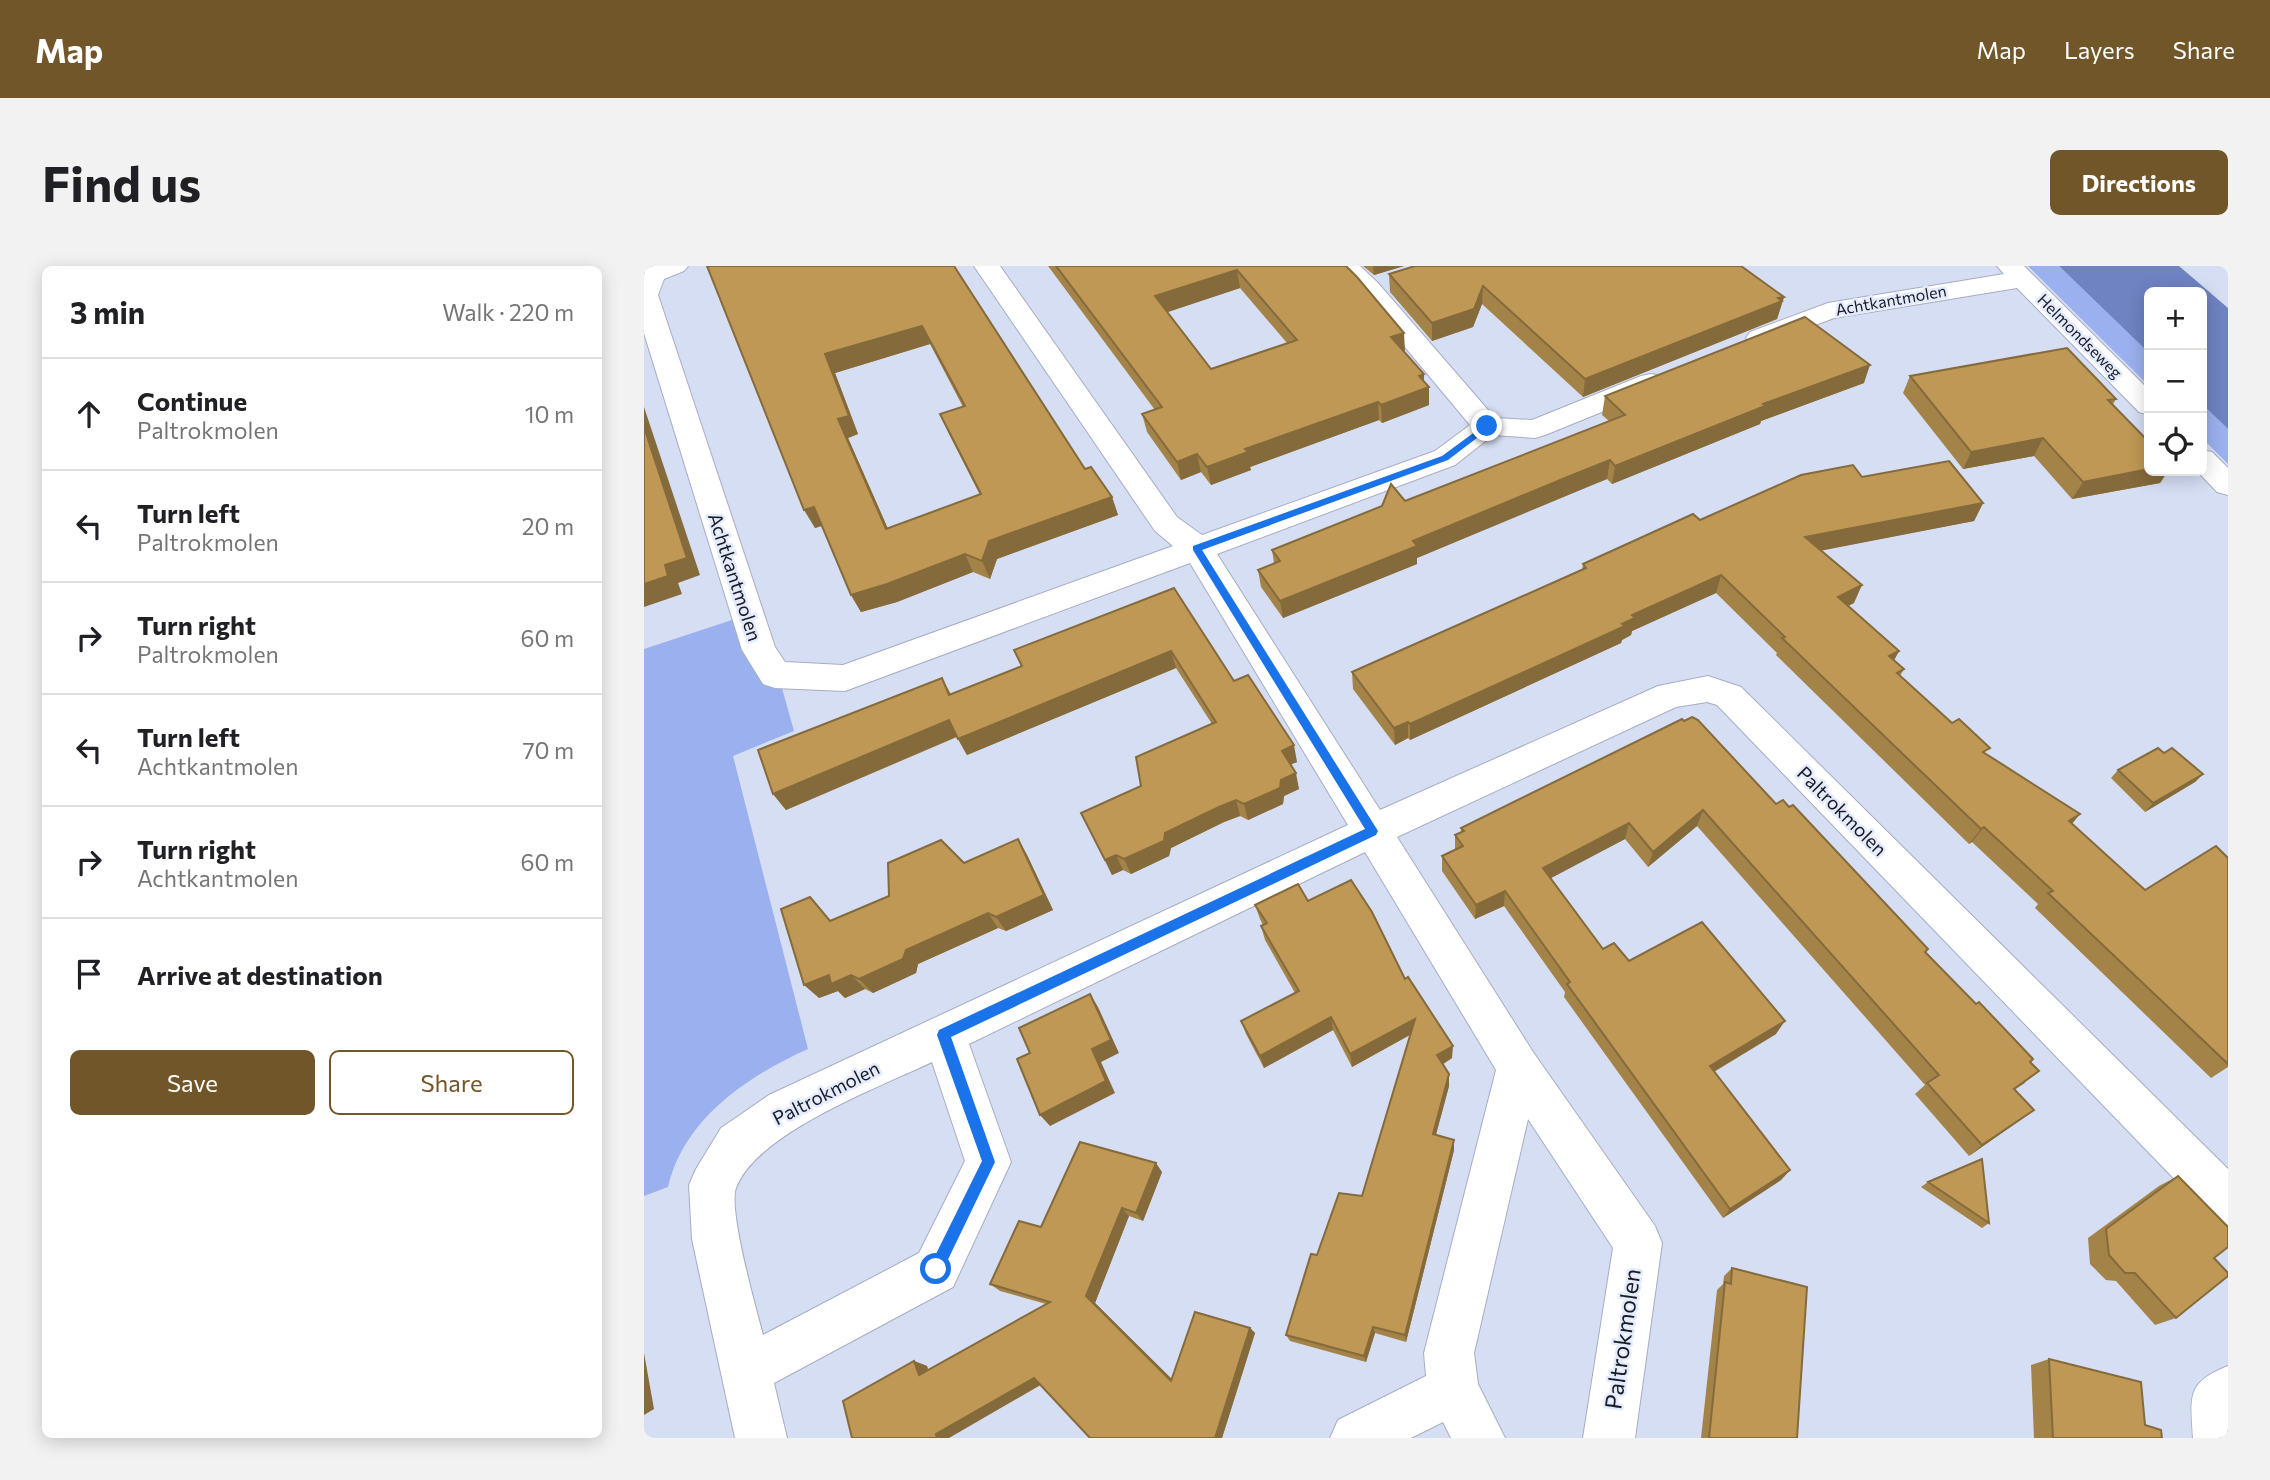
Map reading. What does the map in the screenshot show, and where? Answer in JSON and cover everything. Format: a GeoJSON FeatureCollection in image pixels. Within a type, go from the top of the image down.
{"type":"FeatureCollection","features":[{"type":"Feature","properties":{"kind":"street","name":"Achtkantmolen"},"geometry":{"type":"LineString","coordinates":[[675,266],[653,274],[645,295],[759,650],[775,675],[845,678],[1445,458],[1487,426]]}},
{"type":"Feature","properties":{"kind":"street"},"geometry":{"type":"LineString","coordinates":[[987,266],[1166,524],[1197,548],[1372,831]]}},
{"type":"Feature","properties":{"kind":"street"},"geometry":{"type":"LineString","coordinates":[[1346,266],[1381,284],[1487,426],[1535,429],[1672,373]]}},
{"type":"Feature","properties":{"kind":"street","name":"Achtkantmolen"},"geometry":{"type":"LineString","coordinates":[[1734,348],[1828,311],[2017,272]]}},
{"type":"Feature","properties":{"kind":"street","name":"Helmondseweg"},"geometry":{"type":"LineString","coordinates":[[2017,272],[2144,401]]}},
{"type":"Feature","properties":{"kind":"street"},"geometry":{"type":"LineString","coordinates":[[2207,464],[2228,485]]}},
{"type":"Feature","properties":{"kind":"street","name":"Paltrokmolen"},"geometry":{"type":"LineString","coordinates":[[761,1438],[716,1239],[712,1185],[737,1143],[785,1110],[1372,831],[1670,695],[1708,689],[1729,696],[2228,1202]]}},
{"type":"Feature","properties":{"kind":"street","name":"Paltrokmolen"},"geometry":{"type":"LineString","coordinates":[[1372,831],[1518,1067],[1638,1243],[1609,1438]]}},
{"type":"Feature","properties":{"kind":"street"},"geometry":{"type":"LineString","coordinates":[[746,1371],[936,1269],[988,1162],[944,1035]]}},
{"type":"Feature","properties":{"kind":"street"},"geometry":{"type":"LineString","coordinates":[[1479,1438],[1453,1390],[1449,1353],[1518,1067]]}},
{"type":"Feature","properties":{"kind":"street"},"geometry":{"type":"LineString","coordinates":[[1356,1438],[1453,1390]]}},
{"type":"Feature","properties":{"kind":"street"},"geometry":{"type":"LineString","coordinates":[[2219,1438],[2217,1399],[2228,1391]]}},
{"type":"Feature","properties":{"kind":"shaded area"},"geometry":{"type":"Polygon","coordinates":[[[2028,266],[2059,266],[2144,348],[2144,381],[2028,266]]]}},
{"type":"Feature","properties":{"kind":"shaded area"},"geometry":{"type":"Polygon","coordinates":[[[2059,266],[2179,266],[2204,287],[2144,287],[2144,348],[2059,266]]]}},
{"type":"Feature","properties":{"kind":"shaded area"},"geometry":{"type":"Polygon","coordinates":[[[2207,290],[2228,308],[2228,429],[2207,409],[2207,290]]]}},
{"type":"Feature","properties":{"kind":"shaded area"},"geometry":{"type":"Polygon","coordinates":[[[2207,409],[2228,429],[2228,464],[2207,443],[2207,409]]]}},
{"type":"Feature","properties":{"kind":"shaded area"},"geometry":{"type":"Polygon","coordinates":[[[741,617],[780,681],[794,731],[733,756],[808,1049],[763,1072],[722,1102],[688,1140],[676,1162],[668,1187],[644,1196],[644,649],[741,617]]]}},
{"type":"Feature","properties":{"kind":"building"},"geometry":{"type":"Polygon","coordinates":[[[707,266],[954,266],[1085,469],[1091,467],[1112,497],[989,541],[982,561],[965,554],[851,595],[814,507],[804,510],[707,266]],[[922,326],[825,354],[849,416],[838,419],[886,529],[981,494],[940,414],[965,406],[922,326]]]}},
{"type":"Feature","properties":{"kind":"building"},"geometry":{"type":"Polygon","coordinates":[[[1056,266],[1346,266],[1404,333],[1391,337],[1424,374],[1419,376],[1429,387],[1245,449],[1248,452],[1207,467],[1197,454],[1177,462],[1142,414],[1162,407],[1056,266]],[[1237,270],[1155,296],[1211,369],[1297,340],[1237,270]]]}},
{"type":"Feature","properties":{"kind":"building"},"geometry":{"type":"Polygon","coordinates":[[[1415,266],[1741,266],[1784,297],[1778,298],[1782,301],[1585,379],[1483,286],[1474,309],[1432,323],[1389,274],[1415,266]]]}},
{"type":"Feature","properties":{"kind":"building"},"geometry":{"type":"Polygon","coordinates":[[[1805,317],[1870,365],[1763,404],[1765,406],[1615,466],[1610,460],[1413,541],[1417,546],[1280,601],[1258,570],[1280,561],[1272,550],[1382,506],[1391,484],[1405,501],[1625,415],[1605,396],[1805,317]]]}},
{"type":"Feature","properties":{"kind":"building"},"geometry":{"type":"Polygon","coordinates":[[[2067,348],[2116,399],[2108,400],[2144,437],[2144,470],[2083,482],[2043,438],[1971,452],[1910,376],[2067,348]]]}},
{"type":"Feature","properties":{"kind":"building"},"geometry":{"type":"Polygon","coordinates":[[[644,427],[687,558],[665,565],[668,576],[644,584],[644,427]]]}},
{"type":"Feature","properties":{"kind":"building"},"geometry":{"type":"Polygon","coordinates":[[[1949,461],[1983,503],[1805,537],[1862,585],[1838,597],[1899,651],[1889,656],[1904,669],[1897,673],[1952,723],[1959,719],[1990,748],[1983,752],[2080,814],[2069,821],[2145,890],[2216,846],[2228,858],[2228,1064],[2048,893],[2053,891],[1984,827],[1981,829],[1782,638],[1785,637],[1721,575],[1632,615],[1635,618],[1622,624],[1625,626],[1410,724],[1408,722],[1394,728],[1352,672],[1586,568],[1583,564],[1693,514],[1700,520],[1801,475],[1853,465],[1862,477],[1949,461]]]}},
{"type":"Feature","properties":{"kind":"building"},"geometry":{"type":"Polygon","coordinates":[[[1174,588],[1234,681],[1248,675],[1294,745],[1282,751],[1296,773],[1281,780],[1280,788],[1244,804],[1236,800],[1219,807],[1165,833],[1164,841],[1124,859],[1116,855],[1105,860],[1081,813],[1141,786],[1136,757],[1216,722],[1171,651],[958,739],[949,720],[773,794],[758,750],[942,678],[949,695],[1022,666],[1014,650],[1174,588]]]}},
{"type":"Feature","properties":{"kind":"building"},"geometry":{"type":"Polygon","coordinates":[[[1692,717],[1698,720],[1776,804],[1783,800],[1789,807],[1793,805],[1928,949],[1925,952],[1976,1004],[1979,1002],[2033,1059],[2030,1062],[2039,1071],[2014,1089],[2034,1110],[1982,1145],[1927,1083],[1939,1075],[1703,810],[1653,852],[1629,823],[1543,868],[1603,949],[1614,943],[1629,961],[1702,922],[1785,1021],[1710,1066],[1790,1170],[1730,1209],[1567,984],[1570,982],[1505,891],[1476,905],[1442,856],[1463,846],[1455,835],[1464,831],[1461,828],[1682,719],[1684,721],[1692,717]]]}},
{"type":"Feature","properties":{"kind":"building"},"geometry":{"type":"Polygon","coordinates":[[[2158,748],[2164,753],[2172,748],[2203,774],[2153,803],[2118,770],[2158,748]]]}},
{"type":"Feature","properties":{"kind":"building"},"geometry":{"type":"Polygon","coordinates":[[[1018,839],[1044,895],[996,917],[988,913],[906,950],[903,959],[859,979],[851,975],[831,984],[829,975],[804,985],[781,909],[810,897],[830,921],[889,896],[888,863],[941,840],[964,863],[1018,839]]]}},
{"type":"Feature","properties":{"kind":"building"},"geometry":{"type":"Polygon","coordinates":[[[1351,880],[1372,912],[1405,979],[1408,977],[1453,1046],[1437,1055],[1449,1074],[1433,1134],[1454,1140],[1405,1335],[1373,1327],[1364,1356],[1286,1335],[1311,1254],[1317,1255],[1339,1193],[1362,1196],[1415,1019],[1350,1054],[1331,1017],[1260,1056],[1241,1021],[1299,991],[1261,926],[1267,923],[1255,905],[1298,884],[1308,901],[1351,880]]]}},
{"type":"Feature","properties":{"kind":"building"},"geometry":{"type":"Polygon","coordinates":[[[1090,994],[1111,1040],[1092,1049],[1106,1081],[1040,1115],[1017,1059],[1030,1053],[1019,1028],[1090,994]]]}},
{"type":"Feature","properties":{"kind":"building"},"geometry":{"type":"Polygon","coordinates":[[[1080,1142],[1156,1163],[1136,1213],[1122,1208],[1086,1296],[1171,1381],[1195,1312],[1250,1328],[1215,1438],[1090,1438],[1034,1378],[936,1434],[937,1438],[852,1438],[843,1401],[914,1361],[919,1375],[1050,1302],[990,1284],[1019,1221],[1041,1227],[1080,1142]]]}},
{"type":"Feature","properties":{"kind":"building"},"geometry":{"type":"Polygon","coordinates":[[[1982,1159],[1989,1223],[1928,1182],[1982,1159]]]}},
{"type":"Feature","properties":{"kind":"building"},"geometry":{"type":"Polygon","coordinates":[[[2178,1176],[2228,1227],[2228,1247],[2214,1258],[2228,1276],[2176,1318],[2135,1273],[2125,1273],[2109,1255],[2106,1229],[2178,1176]]]}},
{"type":"Feature","properties":{"kind":"building"},"geometry":{"type":"Polygon","coordinates":[[[1732,1268],[1807,1287],[1797,1438],[1709,1438],[1725,1282],[1731,1284],[1732,1268]]]}},
{"type":"Feature","properties":{"kind":"building"},"geometry":{"type":"Polygon","coordinates":[[[2049,1359],[2141,1382],[2145,1425],[2161,1430],[2162,1438],[2053,1438],[2049,1359]]]}},
{"type":"Feature","properties":{"kind":"route"},"geometry":{"type":"LineString","coordinates":[[936,1269],[988,1162],[944,1035],[1372,831],[1197,548],[1445,458],[1487,426]]}}]}
